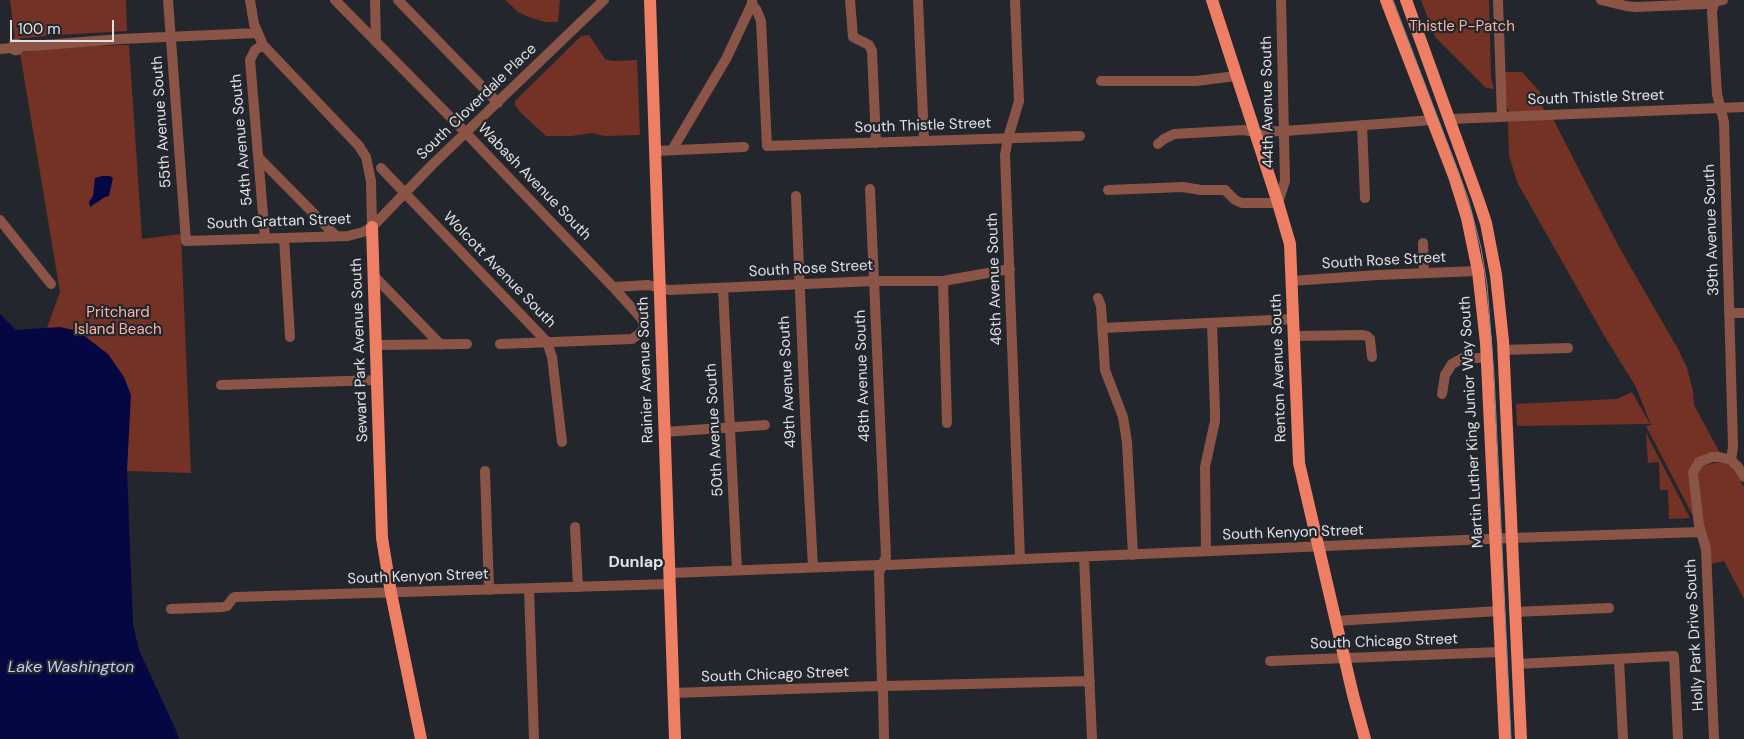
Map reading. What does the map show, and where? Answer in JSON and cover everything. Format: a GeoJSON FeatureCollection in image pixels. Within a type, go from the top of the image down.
{"type":"FeatureCollection","features":[{"type":"Feature","properties":{"kind":"main road","name":"Rainier Avenue South"},"geometry":{"type":"LineString","coordinates":[[650,0],[675,739]]}},
{"type":"Feature","properties":{"kind":"main road","name":"Renton Avenue South"},"geometry":{"type":"LineString","coordinates":[[1212,0],[1290,244],[1299,463],[1335,621],[1365,739]]}},
{"type":"Feature","properties":{"kind":"main road","name":"Martin Luther King Junior Way South"},"geometry":{"type":"LineString","coordinates":[[1386,0],[1463,203],[1478,271],[1487,358],[1494,539],[1505,739]]}},
{"type":"Feature","properties":{"kind":"main road"},"geometry":{"type":"LineString","coordinates":[[1406,0],[1486,223],[1496,275],[1504,350],[1521,739]]}},
{"type":"Feature","properties":{"kind":"main road","name":"Seward Park Avenue South"},"geometry":{"type":"LineString","coordinates":[[372,226],[382,538],[391,593],[422,739]]}},
{"type":"Feature","properties":{"kind":"street","name":"55th Avenue South"},"geometry":{"type":"LineString","coordinates":[[168,0],[186,241]]}},
{"type":"Feature","properties":{"kind":"street","name":"Seward Park Avenue South"},"geometry":{"type":"LineString","coordinates":[[250,0],[254,24],[263,45],[362,150],[370,174],[372,226]]}},
{"type":"Feature","properties":{"kind":"street","name":"Wabash Avenue South"},"geometry":{"type":"LineString","coordinates":[[335,0],[466,133],[613,287],[641,318],[644,324],[640,334],[632,339],[547,342]]}},
{"type":"Feature","properties":{"kind":"street"},"geometry":{"type":"LineString","coordinates":[[375,0],[376,42]]}},
{"type":"Feature","properties":{"kind":"street"},"geometry":{"type":"LineString","coordinates":[[398,0],[498,103]]}},
{"type":"Feature","properties":{"kind":"street","name":"South Cloverdale Place"},"geometry":{"type":"LineString","coordinates":[[372,226],[604,0]]}},
{"type":"Feature","properties":{"kind":"street"},"geometry":{"type":"LineString","coordinates":[[850,0],[853,37],[870,45],[872,51],[876,143]]}},
{"type":"Feature","properties":{"kind":"street"},"geometry":{"type":"LineString","coordinates":[[918,0],[924,141]]}},
{"type":"Feature","properties":{"kind":"street","name":"46th Avenue South"},"geometry":{"type":"LineString","coordinates":[[1016,0],[1018,101],[1005,155],[1020,559]]}},
{"type":"Feature","properties":{"kind":"street","name":"44th Avenue South"},"geometry":{"type":"LineString","coordinates":[[1278,203],[1285,181],[1281,0]]}},
{"type":"Feature","properties":{"kind":"street"},"geometry":{"type":"LineString","coordinates":[[1498,0],[1502,117]]}},
{"type":"Feature","properties":{"kind":"street"},"geometry":{"type":"LineString","coordinates":[[1601,0],[1636,7],[1717,1]]}},
{"type":"Feature","properties":{"kind":"street","name":"39th Avenue South"},"geometry":{"type":"LineString","coordinates":[[1717,1],[1712,12],[1717,94],[1724,122],[1733,448],[1731,460]]}},
{"type":"Feature","properties":{"kind":"street"},"geometry":{"type":"LineString","coordinates":[[672,150],[726,59],[752,2]]}},
{"type":"Feature","properties":{"kind":"street","name":"South Thistle Street"},"geometry":{"type":"LineString","coordinates":[[752,2],[761,21],[767,146],[1080,136]]}},
{"type":"Feature","properties":{"kind":"street"},"geometry":{"type":"LineString","coordinates":[[0,49],[120,38],[257,33]]}},
{"type":"Feature","properties":{"kind":"street","name":"54th Avenue South"},"geometry":{"type":"LineString","coordinates":[[263,45],[255,50],[250,60],[265,238]]}},
{"type":"Feature","properties":{"kind":"street"},"geometry":{"type":"LineString","coordinates":[[1101,81],[1190,81],[1236,76]]}},
{"type":"Feature","properties":{"kind":"street","name":"South Thistle Street"},"geometry":{"type":"LineString","coordinates":[[1450,119],[1744,107]]}},
{"type":"Feature","properties":{"kind":"street"},"geometry":{"type":"LineString","coordinates":[[1158,144],[1164,138],[1174,134],[1244,130],[1255,132],[1284,131],[1433,120]]}},
{"type":"Feature","properties":{"kind":"street"},"geometry":{"type":"LineString","coordinates":[[1362,126],[1365,198]]}},
{"type":"Feature","properties":{"kind":"street"},"geometry":{"type":"LineString","coordinates":[[655,151],[744,147]]}},
{"type":"Feature","properties":{"kind":"street"},"geometry":{"type":"LineString","coordinates":[[258,157],[336,236]]}},
{"type":"Feature","properties":{"kind":"street","name":"Wolcott Avenue South"},"geometry":{"type":"LineString","coordinates":[[381,168],[547,342],[552,357],[562,442]]}},
{"type":"Feature","properties":{"kind":"street"},"geometry":{"type":"LineString","coordinates":[[1108,190],[1183,187],[1201,190],[1225,190],[1235,200],[1242,203],[1278,203]]}},
{"type":"Feature","properties":{"kind":"street","name":"48th Avenue South"},"geometry":{"type":"LineString","coordinates":[[870,189],[886,557],[879,573],[884,739]]}},
{"type":"Feature","properties":{"kind":"street","name":"49th Avenue South"},"geometry":{"type":"LineString","coordinates":[[796,196],[813,567]]}},
{"type":"Feature","properties":{"kind":"street"},"geometry":{"type":"LineString","coordinates":[[0,220],[51,284]]}},
{"type":"Feature","properties":{"kind":"street","name":"South Grattan Street"},"geometry":{"type":"LineString","coordinates":[[186,241],[356,235],[372,226]]}},
{"type":"Feature","properties":{"kind":"street"},"geometry":{"type":"LineString","coordinates":[[284,238],[290,337]]}},
{"type":"Feature","properties":{"kind":"street"},"geometry":{"type":"LineString","coordinates":[[1423,243],[1424,273]]}},
{"type":"Feature","properties":{"kind":"street","name":"South Rose Street"},"geometry":{"type":"LineString","coordinates":[[613,287],[648,285],[669,290],[874,281],[944,281],[1010,269]]}},
{"type":"Feature","properties":{"kind":"street","name":"South Rose Street"},"geometry":{"type":"LineString","coordinates":[[1291,281],[1478,271]]}},
{"type":"Feature","properties":{"kind":"street"},"geometry":{"type":"LineString","coordinates":[[374,276],[441,345]]}},
{"type":"Feature","properties":{"kind":"street"},"geometry":{"type":"LineString","coordinates":[[944,281],[947,423]]}},
{"type":"Feature","properties":{"kind":"street","name":"50th Avenue South"},"geometry":{"type":"LineString","coordinates":[[723,288],[737,570]]}},
{"type":"Feature","properties":{"kind":"street"},"geometry":{"type":"LineString","coordinates":[[1098,298],[1101,306],[1105,370],[1123,417],[1127,442],[1133,555]]}},
{"type":"Feature","properties":{"kind":"street"},"geometry":{"type":"LineString","coordinates":[[1729,313],[1744,312]]}},
{"type":"Feature","properties":{"kind":"street"},"geometry":{"type":"LineString","coordinates":[[1102,328],[1293,319]]}},
{"type":"Feature","properties":{"kind":"street"},"geometry":{"type":"LineString","coordinates":[[1206,552],[1205,467],[1215,421],[1212,323]]}},
{"type":"Feature","properties":{"kind":"street"},"geometry":{"type":"LineString","coordinates":[[1294,336],[1368,336],[1372,357]]}},
{"type":"Feature","properties":{"kind":"street"},"geometry":{"type":"LineString","coordinates":[[500,344],[547,342]]}},
{"type":"Feature","properties":{"kind":"street"},"geometry":{"type":"LineString","coordinates":[[376,345],[467,344]]}},
{"type":"Feature","properties":{"kind":"street"},"geometry":{"type":"LineString","coordinates":[[1504,350],[1568,348]]}},
{"type":"Feature","properties":{"kind":"street"},"geometry":{"type":"LineString","coordinates":[[1442,394],[1445,376],[1452,364],[1463,358],[1487,358]]}},
{"type":"Feature","properties":{"kind":"street"},"geometry":{"type":"LineString","coordinates":[[220,385],[378,380]]}},
{"type":"Feature","properties":{"kind":"street"},"geometry":{"type":"LineString","coordinates":[[664,432],[765,426]]}},
{"type":"Feature","properties":{"kind":"street"},"geometry":{"type":"LineString","coordinates":[[1700,532],[1692,479],[1694,468],[1699,462],[1712,457],[1731,460],[1738,467],[1744,478]]}},
{"type":"Feature","properties":{"kind":"street"},"geometry":{"type":"LineString","coordinates":[[485,471],[489,590]]}},
{"type":"Feature","properties":{"kind":"street"},"geometry":{"type":"LineString","coordinates":[[575,527],[578,587]]}},
{"type":"Feature","properties":{"kind":"street","name":"South Kenyon Street"},"geometry":{"type":"LineString","coordinates":[[171,609],[225,607],[235,597],[578,587],[670,579],[737,570],[1700,532]]}},
{"type":"Feature","properties":{"kind":"street","name":"Holly Park Drive South"},"geometry":{"type":"LineString","coordinates":[[1700,532],[1706,549],[1714,739]]}},
{"type":"Feature","properties":{"kind":"street"},"geometry":{"type":"LineString","coordinates":[[1084,557],[1092,739]]}},
{"type":"Feature","properties":{"kind":"street"},"geometry":{"type":"LineString","coordinates":[[529,589],[534,739]]}},
{"type":"Feature","properties":{"kind":"street"},"geometry":{"type":"LineString","coordinates":[[1514,612],[1609,608]]}},
{"type":"Feature","properties":{"kind":"street"},"geometry":{"type":"LineString","coordinates":[[1335,621],[1499,611]]}},
{"type":"Feature","properties":{"kind":"street","name":"South Chicago Street"},"geometry":{"type":"LineString","coordinates":[[1270,661],[1500,652]]}},
{"type":"Feature","properties":{"kind":"street"},"geometry":{"type":"LineString","coordinates":[[1517,664],[1674,656],[1678,739]]}},
{"type":"Feature","properties":{"kind":"street"},"geometry":{"type":"LineString","coordinates":[[1619,659],[1623,739]]}},
{"type":"Feature","properties":{"kind":"street","name":"South Chicago Street"},"geometry":{"type":"LineString","coordinates":[[673,693],[1090,680]]}},
{"type":"Feature","properties":{"kind":"green space"},"geometry":{"type":"Polygon","coordinates":[[[10,0],[126,0],[127,31],[15,39],[10,0]]]}},
{"type":"Feature","properties":{"kind":"green space"},"geometry":{"type":"Polygon","coordinates":[[[505,0],[560,0],[558,22],[545,22],[531,18],[518,12],[505,0]]]}},
{"type":"Feature","properties":{"kind":"green space","name":"Thistle P-Patch"},"geometry":{"type":"Polygon","coordinates":[[[1421,0],[1489,0],[1491,78],[1494,89],[1486,88],[1435,37],[1421,0]]]}},
{"type":"Feature","properties":{"kind":"green space"},"geometry":{"type":"Polygon","coordinates":[[[589,35],[605,59],[613,61],[637,60],[640,135],[604,136],[592,133],[571,136],[546,136],[515,105],[515,101],[581,36],[589,35]]]}},
{"type":"Feature","properties":{"kind":"green space","name":"Pritchard Island Beach"},"geometry":{"type":"Polygon","coordinates":[[[129,45],[142,239],[181,234],[191,473],[127,471],[47,328],[60,292],[20,53],[58,47],[129,45]]]}},
{"type":"Feature","properties":{"kind":"green space"},"geometry":{"type":"Polygon","coordinates":[[[1504,72],[1522,72],[1540,92],[1544,112],[1510,113],[1505,104],[1504,72]]]}},
{"type":"Feature","properties":{"kind":"green space"},"geometry":{"type":"Polygon","coordinates":[[[1553,119],[1619,247],[1678,349],[1687,368],[1693,391],[1694,405],[1720,453],[1705,454],[1694,460],[1688,475],[1694,518],[1646,426],[1651,425],[1636,387],[1605,337],[1518,184],[1509,156],[1508,121],[1553,119]]]}},
{"type":"Feature","properties":{"kind":"green space"},"geometry":{"type":"Polygon","coordinates":[[[1632,392],[1650,424],[1517,426],[1516,404],[1617,399],[1632,392]]]}},
{"type":"Feature","properties":{"kind":"green space"},"geometry":{"type":"Polygon","coordinates":[[[1646,433],[1690,518],[1669,519],[1668,490],[1660,490],[1659,462],[1648,463],[1646,433]]]}},
{"type":"Feature","properties":{"kind":"green space"},"geometry":{"type":"Polygon","coordinates":[[[1718,462],[1731,465],[1744,487],[1744,599],[1724,561],[1711,564],[1700,510],[1698,478],[1700,467],[1718,462]]]}},
{"type":"Feature","properties":{"kind":"water"},"geometry":{"type":"Polygon","coordinates":[[[102,176],[113,178],[109,196],[90,207],[89,202],[93,196],[95,178],[102,176]]]}},
{"type":"Feature","properties":{"kind":"water","name":"Lake Washington"},"geometry":{"type":"Polygon","coordinates":[[[0,314],[16,330],[60,327],[78,331],[108,354],[124,377],[131,395],[127,471],[133,625],[139,650],[179,739],[0,739],[0,314]]]}},
{"type":"Feature","properties":{"kind":"tram line"},"geometry":{"type":"LineString","coordinates":[[1393,0],[1468,198],[1481,248],[1487,285],[1494,375],[1511,739]]}},
{"type":"Feature","properties":{"kind":"district","name":"Dunlap"},"geometry":{"type":"Point","coordinates":[636,563]}}]}
